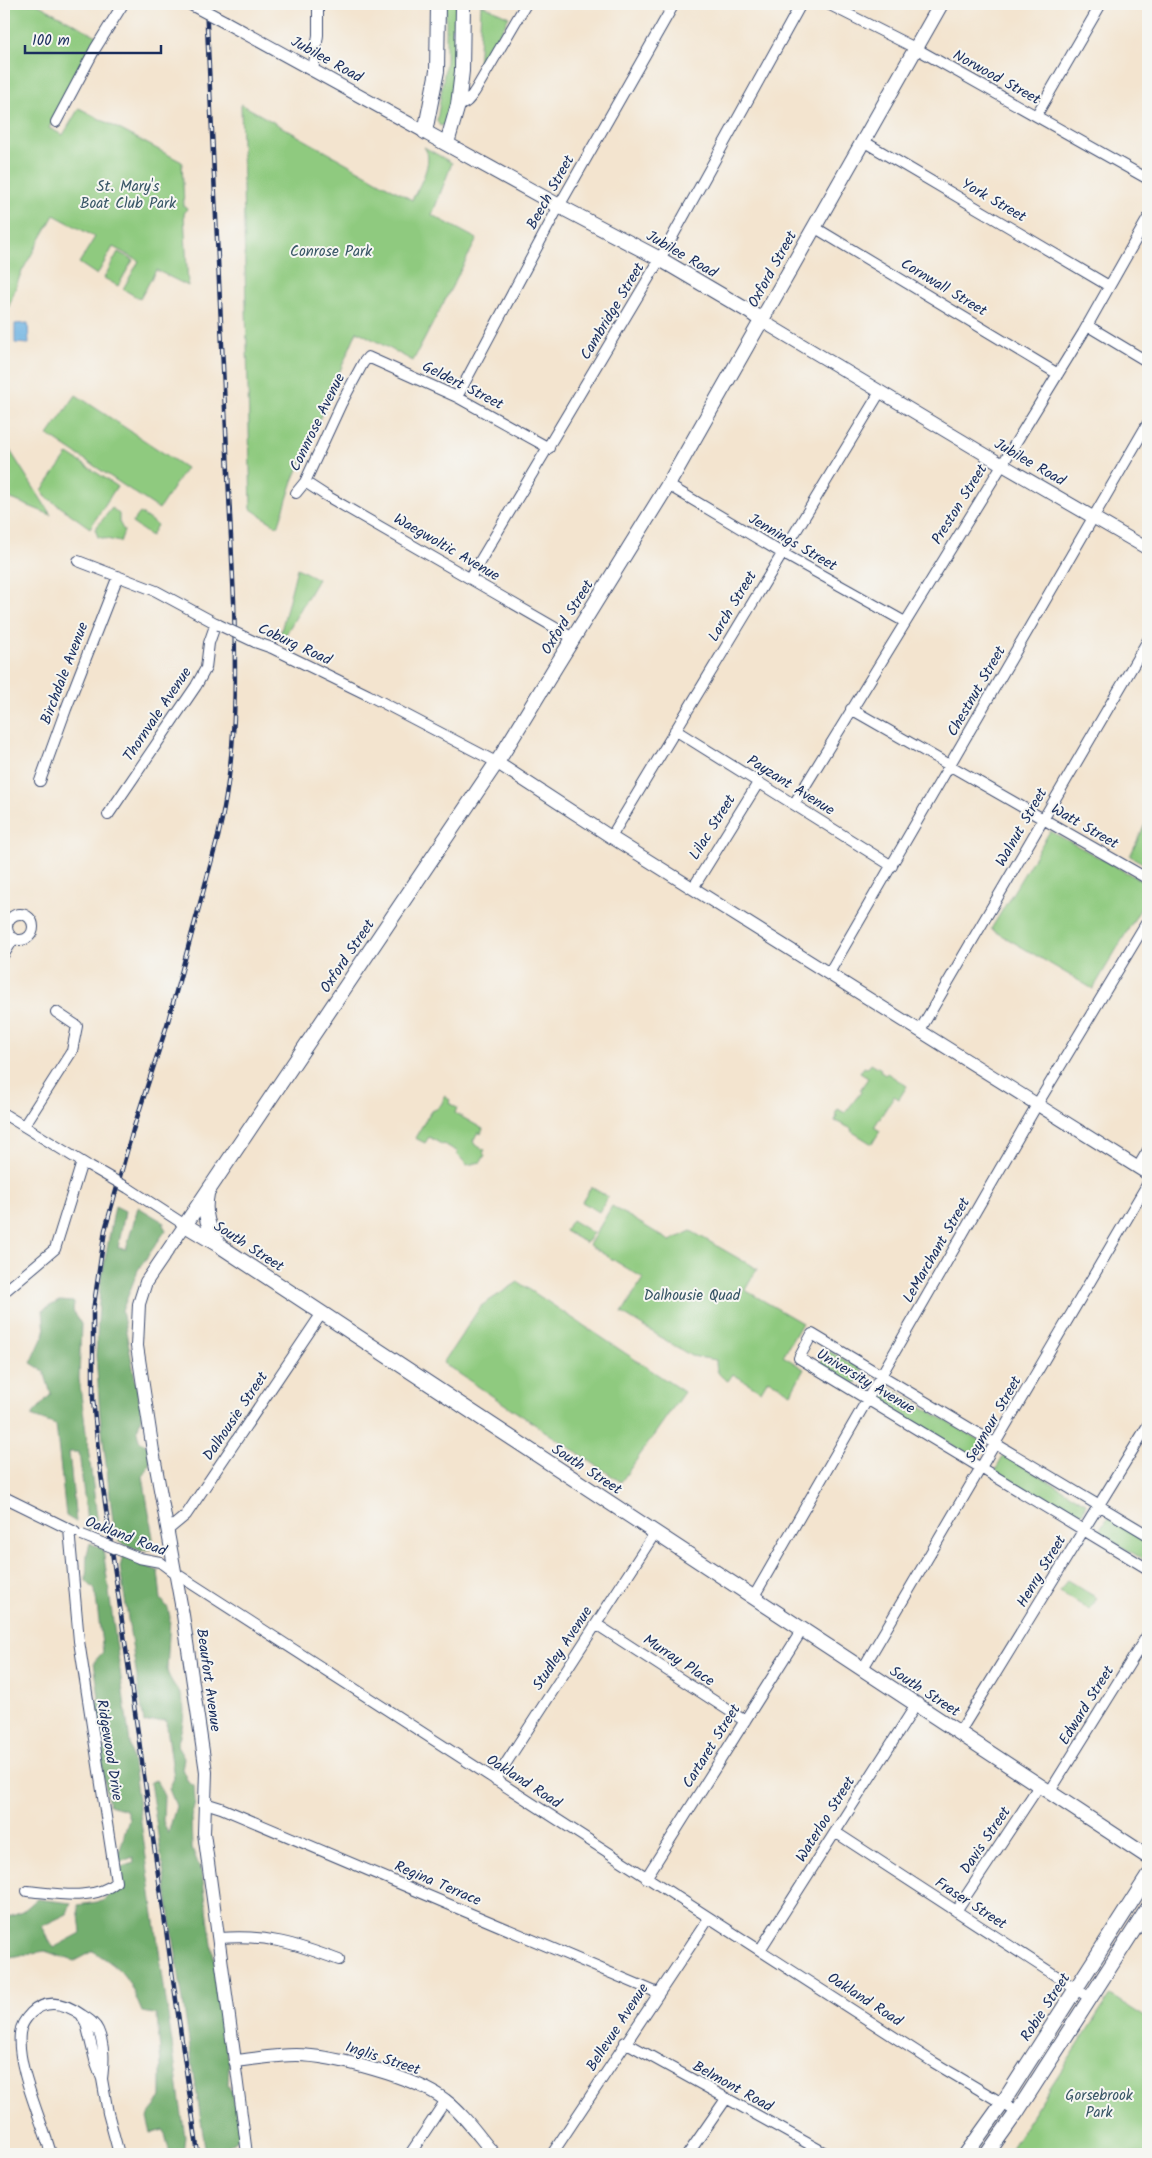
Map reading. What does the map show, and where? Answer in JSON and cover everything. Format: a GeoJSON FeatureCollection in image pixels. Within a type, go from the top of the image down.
{"type":"FeatureCollection","features":[{"type":"Feature","properties":{"kind":"main road"},"geometry":{"type":"LineString","coordinates":[[425,132],[437,70],[438,4]]}},
{"type":"Feature","properties":{"kind":"main road"},"geometry":{"type":"LineString","coordinates":[[447,143],[458,105],[462,71],[463,4]]}},
{"type":"Feature","properties":{"kind":"main road","name":"Oxford Street"},"geometry":{"type":"LineString","coordinates":[[185,1225],[496,762],[668,485],[914,48],[941,4]]}},
{"type":"Feature","properties":{"kind":"main road","name":"Jubilee Road"},"geometry":{"type":"LineString","coordinates":[[425,132],[660,259],[762,321]]}},
{"type":"Feature","properties":{"kind":"main road"},"geometry":{"type":"LineString","coordinates":[[208,1191],[206,1214],[210,1230],[220,1246]]}},
{"type":"Feature","properties":{"kind":"main road","name":"South Street"},"geometry":{"type":"LineString","coordinates":[[185,1225],[220,1246],[1148,1857]]}},
{"type":"Feature","properties":{"kind":"main road","name":"Robie Street"},"geometry":{"type":"LineString","coordinates":[[966,2154],[1002,2104],[1148,1876]]}},
{"type":"Feature","properties":{"kind":"main road"},"geometry":{"type":"LineString","coordinates":[[987,2154],[1017,2112],[1148,1908]]}},
{"type":"Feature","properties":{"kind":"street"},"geometry":{"type":"LineString","coordinates":[[56,122],[95,49],[123,4]]}},
{"type":"Feature","properties":{"kind":"street","name":"Jubilee Road"},"geometry":{"type":"LineString","coordinates":[[191,4],[425,132]]}},
{"type":"Feature","properties":{"kind":"street"},"geometry":{"type":"LineString","coordinates":[[313,71],[318,35],[318,4]]}},
{"type":"Feature","properties":{"kind":"street"},"geometry":{"type":"LineString","coordinates":[[458,105],[464,104],[475,91],[526,4]]}},
{"type":"Feature","properties":{"kind":"street","name":"Beech Street"},"geometry":{"type":"LineString","coordinates":[[457,397],[559,206],[674,4]]}},
{"type":"Feature","properties":{"kind":"street","name":"Cambridge Street"},"geometry":{"type":"LineString","coordinates":[[470,578],[660,259],[801,4]]}},
{"type":"Feature","properties":{"kind":"street","name":"Norwood Street"},"geometry":{"type":"LineString","coordinates":[[828,4],[914,48],[1148,179]]}},
{"type":"Feature","properties":{"kind":"street"},"geometry":{"type":"LineString","coordinates":[[1036,116],[1101,4]]}},
{"type":"Feature","properties":{"kind":"street","name":"York Street"},"geometry":{"type":"LineString","coordinates":[[863,141],[1110,286]]}},
{"type":"Feature","properties":{"kind":"street","name":"Preston Street"},"geometry":{"type":"LineString","coordinates":[[794,804],[1001,464],[1088,326],[1148,218]]}},
{"type":"Feature","properties":{"kind":"street","name":"Cornwall Street"},"geometry":{"type":"LineString","coordinates":[[814,227],[1058,374]]}},
{"type":"Feature","properties":{"kind":"street","name":"Jubilee Road"},"geometry":{"type":"LineString","coordinates":[[762,321],[1001,464],[1148,549]]}},
{"type":"Feature","properties":{"kind":"street"},"geometry":{"type":"LineString","coordinates":[[1088,326],[1148,362]]}},
{"type":"Feature","properties":{"kind":"street","name":"Geldert Street"},"geometry":{"type":"LineString","coordinates":[[363,363],[365,359],[372,357],[457,397],[549,448]]}},
{"type":"Feature","properties":{"kind":"street","name":"Connrose Avenue"},"geometry":{"type":"LineString","coordinates":[[296,493],[305,482],[363,363]]}},
{"type":"Feature","properties":{"kind":"street","name":"Larch Street"},"geometry":{"type":"LineString","coordinates":[[611,837],[880,392]]}},
{"type":"Feature","properties":{"kind":"street","name":"Chestnut Street"},"geometry":{"type":"LineString","coordinates":[[829,973],[1148,423]]}},
{"type":"Feature","properties":{"kind":"street","name":"Waegwoltic Avenue"},"geometry":{"type":"LineString","coordinates":[[305,482],[573,638]]}},
{"type":"Feature","properties":{"kind":"street","name":"Jennings Street"},"geometry":{"type":"LineString","coordinates":[[668,485],[782,553],[905,622]]}},
{"type":"Feature","properties":{"kind":"street","name":"Coburg Road"},"geometry":{"type":"LineString","coordinates":[[78,561],[156,591],[218,624],[368,695],[496,762]]}},
{"type":"Feature","properties":{"kind":"street","name":"Birchdale Avenue"},"geometry":{"type":"LineString","coordinates":[[40,782],[66,709],[118,576]]}},
{"type":"Feature","properties":{"kind":"street","name":"Thornvale Avenue"},"geometry":{"type":"LineString","coordinates":[[108,815],[196,686],[206,668],[209,642],[218,624]]}},
{"type":"Feature","properties":{"kind":"street","name":"Walnut Street"},"geometry":{"type":"LineString","coordinates":[[920,1030],[1148,640]]}},
{"type":"Feature","properties":{"kind":"street","name":"Watt Street"},"geometry":{"type":"LineString","coordinates":[[851,709],[1148,879]]}},
{"type":"Feature","properties":{"kind":"street","name":"Payzant Avenue"},"geometry":{"type":"LineString","coordinates":[[675,730],[892,866]]}},
{"type":"Feature","properties":{"kind":"street"},"geometry":{"type":"LineString","coordinates":[[496,762],[611,837],[1143,1170],[1148,1150]]}},
{"type":"Feature","properties":{"kind":"street","name":"Lilac Street"},"geometry":{"type":"LineString","coordinates":[[693,888],[758,782]]}},
{"type":"Feature","properties":{"kind":"street","name":"LeMarchant Street"},"geometry":{"type":"LineString","coordinates":[[753,1598],[1038,1103],[1148,920]]}},
{"type":"Feature","properties":{"kind":"street"},"geometry":{"type":"LineString","coordinates":[[4,954],[14,938]]}},
{"type":"Feature","properties":{"kind":"street"},"geometry":{"type":"LineString","coordinates":[[24,1126],[72,1051],[77,1026],[56,1012]]}},
{"type":"Feature","properties":{"kind":"street","name":"South Street"},"geometry":{"type":"LineString","coordinates":[[4,1114],[128,1188],[185,1225]]}},
{"type":"Feature","properties":{"kind":"street"},"geometry":{"type":"LineString","coordinates":[[4,1292],[55,1249],[86,1164]]}},
{"type":"Feature","properties":{"kind":"street","name":"Seymour Street"},"geometry":{"type":"LineString","coordinates":[[862,1670],[982,1469],[1148,1183]]}},
{"type":"Feature","properties":{"kind":"street","name":"Beaufort Avenue"},"geometry":{"type":"LineString","coordinates":[[185,1225],[146,1282],[139,1304],[137,1320],[138,1346],[144,1394],[176,1573],[206,1772],[204,1833],[220,1938],[245,2154]]}},
{"type":"Feature","properties":{"kind":"street","name":"Dalhousie Street"},"geometry":{"type":"LineString","coordinates":[[168,1530],[186,1516],[322,1313]]}},
{"type":"Feature","properties":{"kind":"street","name":"University Avenue"},"geometry":{"type":"LineString","coordinates":[[1148,1535],[812,1334],[799,1358],[1148,1569]]}},
{"type":"Feature","properties":{"kind":"street","name":"Henry Street"},"geometry":{"type":"LineString","coordinates":[[959,1733],[1148,1425]]}},
{"type":"Feature","properties":{"kind":"street","name":"Oakland Road"},"geometry":{"type":"LineString","coordinates":[[4,1497],[82,1536],[139,1558],[160,1562],[646,1878],[1017,2112]]}},
{"type":"Feature","properties":{"kind":"street","name":"Ridgewood Drive"},"geometry":{"type":"LineString","coordinates":[[27,1891],[74,1896],[108,1889],[116,1882],[79,1641],[69,1530]]}},
{"type":"Feature","properties":{"kind":"street","name":"Studley Avenue"},"geometry":{"type":"LineString","coordinates":[[495,1780],[655,1533]]}},
{"type":"Feature","properties":{"kind":"street","name":"Murray Place"},"geometry":{"type":"LineString","coordinates":[[596,1624],[745,1721]]}},
{"type":"Feature","properties":{"kind":"street","name":"Cartaret Street"},"geometry":{"type":"LineString","coordinates":[[646,1878],[802,1630]]}},
{"type":"Feature","properties":{"kind":"street","name":"Edward Street"},"geometry":{"type":"LineString","coordinates":[[1044,1789],[1148,1634]]}},
{"type":"Feature","properties":{"kind":"street","name":"Waterloo Street"},"geometry":{"type":"LineString","coordinates":[[760,1950],[916,1705]]}},
{"type":"Feature","properties":{"kind":"street","name":"Davis Street"},"geometry":{"type":"LineString","coordinates":[[956,1911],[1044,1789]]}},
{"type":"Feature","properties":{"kind":"street","name":"Regina Terrace"},"geometry":{"type":"LineString","coordinates":[[205,1803],[221,1808],[658,1992]]}},
{"type":"Feature","properties":{"kind":"street","name":"Fraser Street"},"geometry":{"type":"LineString","coordinates":[[835,1832],[1090,1998]]}},
{"type":"Feature","properties":{"kind":"street","name":"Bellevue Avenue"},"geometry":{"type":"LineString","coordinates":[[552,2154],[709,1918]]}},
{"type":"Feature","properties":{"kind":"street"},"geometry":{"type":"LineString","coordinates":[[220,1938],[249,1936],[282,1941],[339,1960]]}},
{"type":"Feature","properties":{"kind":"street"},"geometry":{"type":"LineString","coordinates":[[51,2154],[23,2063],[20,2044],[21,2026],[27,2017],[37,2007],[47,2004],[67,2005],[91,2021],[98,2029],[105,2060],[102,2079],[108,2113],[119,2154]]}},
{"type":"Feature","properties":{"kind":"street","name":"Belmont Road"},"geometry":{"type":"LineString","coordinates":[[626,2042],[824,2154]]}},
{"type":"Feature","properties":{"kind":"street","name":"Inglis Street"},"geometry":{"type":"LineString","coordinates":[[235,2061],[296,2055],[331,2058],[381,2072],[432,2091],[446,2100],[494,2154]]}},
{"type":"Feature","properties":{"kind":"street"},"geometry":{"type":"LineString","coordinates":[[688,2154],[726,2099]]}},
{"type":"Feature","properties":{"kind":"street"},"geometry":{"type":"LineString","coordinates":[[410,2154],[446,2100]]}},
{"type":"Feature","properties":{"kind":"green space","name":"St. Mary's Boat Club Park"},"geometry":{"type":"Polygon","coordinates":[[[4,4],[37,4],[97,36],[49,128],[63,135],[79,108],[182,162],[184,206],[187,208],[184,214],[188,286],[156,270],[140,299],[123,289],[139,261],[113,247],[97,275],[79,263],[95,237],[54,215],[21,273],[4,320],[4,4]]]}},
{"type":"Feature","properties":{"kind":"green space"},"geometry":{"type":"Polygon","coordinates":[[[446,4],[457,4],[455,95],[446,124],[440,126],[437,121],[446,61],[446,4]]]}},
{"type":"Feature","properties":{"kind":"green space"},"geometry":{"type":"Polygon","coordinates":[[[481,4],[509,17],[478,74],[481,4]]]}},
{"type":"Feature","properties":{"kind":"green space","name":"Conrose Park"},"geometry":{"type":"Polygon","coordinates":[[[241,104],[412,200],[427,166],[428,159],[424,147],[452,163],[432,215],[477,239],[413,361],[357,331],[293,481],[278,527],[251,509],[241,104]]]}},
{"type":"Feature","properties":{"kind":"green space"},"geometry":{"type":"Polygon","coordinates":[[[118,252],[133,260],[118,286],[104,278],[118,252]]]}},
{"type":"Feature","properties":{"kind":"green space"},"geometry":{"type":"Polygon","coordinates":[[[76,395],[186,468],[159,509],[48,435],[76,395]]]}},
{"type":"Feature","properties":{"kind":"green space"},"geometry":{"type":"Polygon","coordinates":[[[4,441],[51,515],[4,496],[4,441]]]}},
{"type":"Feature","properties":{"kind":"green space"},"geometry":{"type":"Polygon","coordinates":[[[68,454],[117,486],[90,528],[45,496],[42,490],[68,454]]]}},
{"type":"Feature","properties":{"kind":"green space"},"geometry":{"type":"Polygon","coordinates":[[[112,508],[119,514],[119,522],[124,531],[120,542],[98,537],[95,529],[112,508]]]}},
{"type":"Feature","properties":{"kind":"green space"},"geometry":{"type":"Polygon","coordinates":[[[140,513],[157,525],[151,536],[132,523],[140,513]]]}},
{"type":"Feature","properties":{"kind":"green space"},"geometry":{"type":"Polygon","coordinates":[[[297,568],[318,579],[282,641],[279,639],[297,568]]]}},
{"type":"Feature","properties":{"kind":"green space"},"geometry":{"type":"Polygon","coordinates":[[[1148,818],[1148,866],[1130,856],[1148,818]]]}},
{"type":"Feature","properties":{"kind":"green space"},"geometry":{"type":"Polygon","coordinates":[[[1050,831],[1148,884],[1148,896],[1093,989],[991,929],[1050,831]]]}},
{"type":"Feature","properties":{"kind":"green space"},"geometry":{"type":"Polygon","coordinates":[[[871,1063],[881,1069],[880,1071],[885,1075],[887,1073],[907,1086],[899,1099],[894,1096],[874,1127],[880,1131],[872,1144],[851,1131],[852,1129],[835,1121],[837,1116],[835,1114],[838,1109],[845,1113],[861,1092],[860,1090],[868,1078],[860,1073],[864,1067],[867,1068],[871,1063]]]}},
{"type":"Feature","properties":{"kind":"green space"},"geometry":{"type":"Polygon","coordinates":[[[444,1096],[450,1100],[449,1103],[457,1108],[455,1113],[483,1129],[481,1134],[478,1132],[473,1141],[475,1145],[485,1150],[483,1153],[485,1155],[481,1162],[467,1165],[457,1154],[458,1152],[444,1144],[429,1137],[425,1143],[415,1138],[431,1111],[442,1104],[444,1096]]]}},
{"type":"Feature","properties":{"kind":"green space"},"geometry":{"type":"Polygon","coordinates":[[[591,1187],[608,1197],[599,1212],[582,1202],[591,1187]]]}},
{"type":"Feature","properties":{"kind":"green space"},"geometry":{"type":"Polygon","coordinates":[[[115,1206],[125,1211],[118,1248],[126,1249],[138,1207],[165,1223],[162,1223],[166,1230],[138,1270],[122,1311],[142,1414],[137,1431],[139,1440],[148,1447],[150,1463],[143,1476],[153,1538],[151,1549],[141,1551],[119,1542],[113,1521],[100,1415],[96,1355],[100,1286],[115,1206]]]}},
{"type":"Feature","properties":{"kind":"green space","name":"Dalhousie Quad"},"geometry":{"type":"Polygon","coordinates":[[[612,1206],[670,1241],[691,1231],[757,1269],[745,1290],[802,1323],[783,1356],[804,1369],[791,1393],[768,1379],[761,1391],[733,1374],[728,1381],[718,1373],[716,1360],[691,1356],[622,1313],[643,1278],[589,1245],[612,1206]]]}},
{"type":"Feature","properties":{"kind":"green space"},"geometry":{"type":"Polygon","coordinates":[[[572,1220],[593,1233],[586,1243],[565,1231],[572,1220]]]}},
{"type":"Feature","properties":{"kind":"green space"},"geometry":{"type":"Polygon","coordinates":[[[518,1282],[684,1392],[621,1482],[443,1363],[481,1306],[518,1282]]]}},
{"type":"Feature","properties":{"kind":"green space"},"geometry":{"type":"Polygon","coordinates":[[[59,1301],[74,1302],[73,1311],[81,1324],[79,1379],[98,1524],[88,1530],[79,1452],[69,1452],[76,1522],[66,1516],[56,1425],[31,1416],[51,1394],[44,1371],[31,1363],[45,1332],[43,1310],[59,1301]]]}},
{"type":"Feature","properties":{"kind":"green space"},"geometry":{"type":"Polygon","coordinates":[[[826,1352],[831,1352],[861,1369],[862,1373],[856,1383],[852,1383],[821,1366],[826,1352]]]}},
{"type":"Feature","properties":{"kind":"green space"},"geometry":{"type":"Polygon","coordinates":[[[890,1388],[984,1443],[981,1452],[974,1458],[882,1404],[881,1401],[890,1388]]]}},
{"type":"Feature","properties":{"kind":"green space"},"geometry":{"type":"Polygon","coordinates":[[[1004,1455],[1086,1503],[1083,1512],[1076,1518],[995,1471],[1004,1455]]]}},
{"type":"Feature","properties":{"kind":"green space"},"geometry":{"type":"Polygon","coordinates":[[[1110,1518],[1148,1541],[1148,1562],[1100,1534],[1099,1531],[1107,1519],[1110,1518]]]}},
{"type":"Feature","properties":{"kind":"green space"},"geometry":{"type":"Polygon","coordinates":[[[90,1543],[103,1549],[185,2137],[183,2154],[170,2154],[164,2130],[151,2133],[147,2118],[161,2097],[161,2065],[157,2015],[142,2012],[129,1982],[119,1970],[93,1951],[74,1961],[45,1951],[4,1958],[4,1919],[22,1912],[37,1899],[71,1903],[67,1914],[42,1926],[53,1948],[81,1933],[78,1905],[103,1901],[119,1881],[117,1869],[134,1863],[133,1857],[116,1864],[129,1818],[126,1810],[109,1805],[99,1751],[112,1744],[111,1735],[97,1737],[94,1713],[99,1697],[94,1662],[103,1652],[95,1590],[86,1581],[87,1554],[90,1543]]]}},
{"type":"Feature","properties":{"kind":"green space"},"geometry":{"type":"Polygon","coordinates":[[[123,1556],[158,1571],[161,1599],[168,1608],[170,1617],[167,1670],[182,1698],[184,1710],[177,1746],[184,1758],[182,1769],[188,1782],[194,1786],[195,1802],[191,1817],[192,1848],[202,1874],[229,2064],[228,2084],[236,2106],[240,2136],[224,2149],[211,2154],[206,2154],[150,1782],[156,1780],[164,1796],[163,1821],[168,1834],[176,1806],[169,1789],[174,1778],[166,1720],[144,1723],[120,1567],[123,1556]]]}},
{"type":"Feature","properties":{"kind":"green space"},"geometry":{"type":"Polygon","coordinates":[[[1067,1580],[1097,1598],[1090,1610],[1060,1592],[1067,1580]]]}},
{"type":"Feature","properties":{"kind":"green space","name":"Gorsebrook Park"},"geometry":{"type":"Polygon","coordinates":[[[1110,1995],[1148,2019],[1148,2154],[1007,2154],[1110,1995]]]}},
{"type":"Feature","properties":{"kind":"water"},"geometry":{"type":"Polygon","coordinates":[[[28,323],[29,344],[15,343],[15,324],[28,323]]]}},
{"type":"Feature","properties":{"kind":"railway"},"geometry":{"type":"LineString","coordinates":[[198,2154],[99,1460],[93,1399],[93,1311],[105,1230],[133,1130],[167,1025],[218,837],[229,778],[232,749],[235,690],[234,601],[206,4]]}}]}
